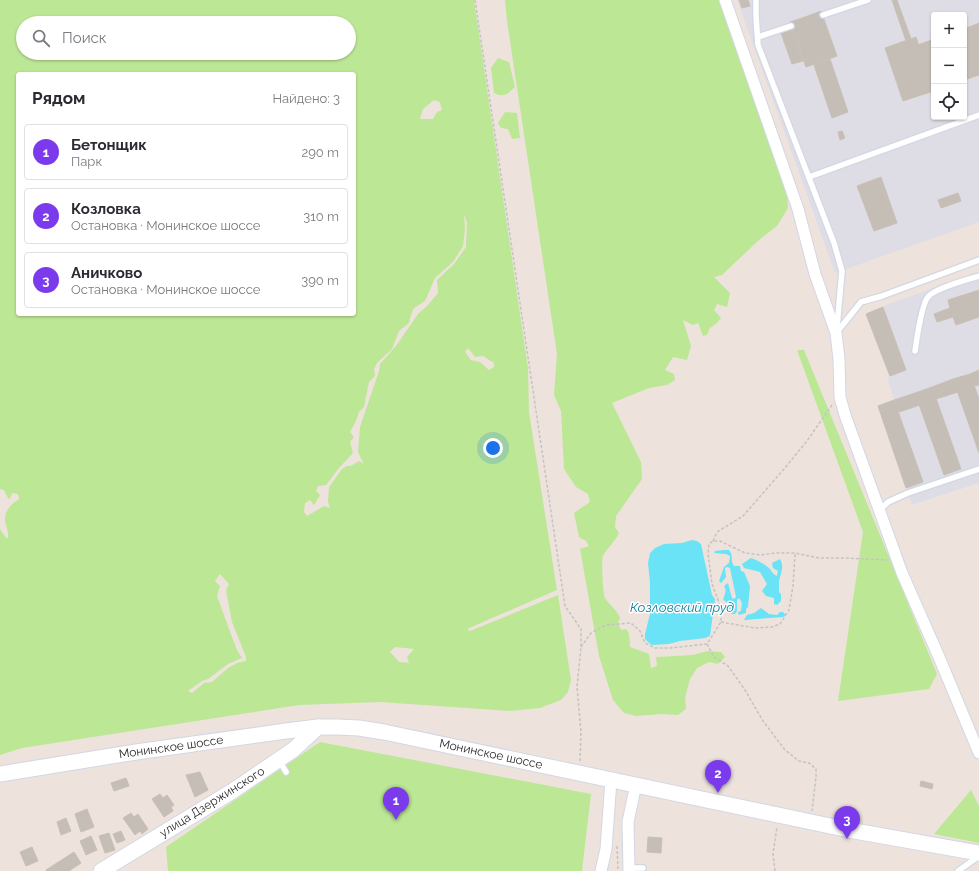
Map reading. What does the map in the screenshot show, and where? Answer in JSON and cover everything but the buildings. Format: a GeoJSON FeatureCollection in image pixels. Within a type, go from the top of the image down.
{"type":"FeatureCollection","features":[{"type":"Feature","properties":{"kind":"main road","name":"Монинское шоссе"},"geometry":{"type":"LineString","coordinates":[[0,774],[136,752],[286,731],[318,727],[359,728],[636,784],[849,830],[979,854]]}},
{"type":"Feature","properties":{"kind":"main road","name":"улица Дзержинского"},"geometry":{"type":"LineString","coordinates":[[101,871],[231,792],[282,763],[293,750],[318,727]]}},
{"type":"Feature","properties":{"kind":"main road"},"geometry":{"type":"LineString","coordinates":[[282,763],[292,744],[292,738],[286,731]]}},
{"type":"Feature","properties":{"kind":"street"},"geometry":{"type":"LineString","coordinates":[[726,0],[798,209],[815,274],[836,333],[839,359],[840,397],[845,415],[902,574],[979,753]]}},
{"type":"Feature","properties":{"kind":"street"},"geometry":{"type":"LineString","coordinates":[[601,871],[606,849],[611,780]]}},
{"type":"Feature","properties":{"kind":"street"},"geometry":{"type":"LineString","coordinates":[[628,869],[628,822],[636,784]]}},
{"type":"Feature","properties":{"kind":"lane"},"geometry":{"type":"LineString","coordinates":[[756,0],[758,45],[834,243],[842,271],[836,333]]}},
{"type":"Feature","properties":{"kind":"lane"},"geometry":{"type":"LineString","coordinates":[[823,15],[868,0]]}},
{"type":"Feature","properties":{"kind":"lane"},"geometry":{"type":"LineString","coordinates":[[758,37],[791,26]]}},
{"type":"Feature","properties":{"kind":"lane"},"geometry":{"type":"LineString","coordinates":[[809,177],[979,116]]}},
{"type":"Feature","properties":{"kind":"lane"},"geometry":{"type":"LineString","coordinates":[[836,333],[861,302],[882,296],[979,260]]}},
{"type":"Feature","properties":{"kind":"lane"},"geometry":{"type":"LineString","coordinates":[[915,351],[923,305],[928,297],[936,291],[979,276]]}},
{"type":"Feature","properties":{"kind":"lane"},"geometry":{"type":"LineString","coordinates":[[879,511],[888,502],[979,469]]}},
{"type":"Feature","properties":{"kind":"lane"},"geometry":{"type":"LineString","coordinates":[[958,871],[979,854]]}},
{"type":"Feature","properties":{"kind":"lane"},"geometry":{"type":"LineString","coordinates":[[628,869],[643,868]]}},
{"type":"Feature","properties":{"kind":"path"},"geometry":{"type":"LineString","coordinates":[[475,0],[564,606],[581,629],[581,647],[577,687],[581,732],[579,773]]}},
{"type":"Feature","properties":{"kind":"path"},"geometry":{"type":"LineString","coordinates":[[707,644],[720,622],[721,614],[720,605],[712,584],[708,554],[709,544],[713,541],[717,532],[743,516],[807,442],[834,402],[840,397]]}},
{"type":"Feature","properties":{"kind":"path"},"geometry":{"type":"LineString","coordinates":[[713,541],[720,541],[746,553],[761,555],[795,553],[819,558],[898,561]]}},
{"type":"Feature","properties":{"kind":"path"},"geometry":{"type":"LineString","coordinates":[[720,622],[755,628],[772,627],[780,624],[789,610],[793,586],[795,553]]}},
{"type":"Feature","properties":{"kind":"path"},"geometry":{"type":"LineString","coordinates":[[581,647],[591,633],[606,626],[631,624],[640,631],[645,643],[655,648],[707,644]]}},
{"type":"Feature","properties":{"kind":"path"},"geometry":{"type":"LineString","coordinates":[[707,644],[714,657],[728,666],[745,690],[763,721],[784,750],[799,761],[809,763],[816,769],[811,821]]}},
{"type":"Feature","properties":{"kind":"path"},"geometry":{"type":"LineString","coordinates":[[775,871],[773,854],[777,826]]}},
{"type":"Feature","properties":{"kind":"shaded area"},"geometry":{"type":"Polygon","coordinates":[[[737,0],[979,0],[979,222],[835,273],[737,0]]]}},
{"type":"Feature","properties":{"kind":"shaded area"},"geometry":{"type":"Polygon","coordinates":[[[979,272],[979,483],[912,505],[878,406],[894,400],[888,379],[889,376],[866,314],[886,305],[979,272]]]}},
{"type":"Feature","properties":{"kind":"green space"},"geometry":{"type":"Polygon","coordinates":[[[0,0],[474,0],[528,368],[529,412],[557,590],[467,629],[470,631],[558,595],[571,680],[568,692],[561,700],[540,708],[510,711],[380,702],[299,705],[22,748],[0,755],[0,529],[6,538],[8,538],[5,516],[9,507],[19,499],[18,494],[12,493],[10,499],[8,498],[4,490],[0,489],[0,0]],[[434,100],[423,109],[420,119],[433,119],[437,112],[442,110],[440,102],[434,100]],[[464,214],[465,229],[463,246],[453,262],[435,278],[425,301],[414,308],[409,323],[399,331],[392,349],[377,363],[374,369],[375,376],[369,382],[364,407],[359,412],[350,432],[354,437],[350,442],[353,453],[326,485],[318,486],[316,491],[320,495],[314,505],[310,500],[305,503],[304,512],[307,516],[324,506],[330,508],[328,501],[329,487],[342,469],[359,461],[364,464],[358,452],[360,427],[380,364],[396,346],[418,314],[438,293],[437,280],[454,264],[466,247],[467,223],[464,214]],[[468,348],[465,352],[471,360],[480,362],[489,370],[494,367],[494,363],[483,356],[475,357],[468,348]],[[220,574],[215,581],[220,586],[217,596],[237,650],[242,658],[228,664],[208,679],[202,681],[188,691],[192,693],[204,683],[212,682],[228,668],[237,663],[246,661],[246,657],[232,622],[226,590],[229,584],[220,574]],[[395,647],[390,652],[399,662],[409,663],[407,657],[414,649],[395,647]]]}},
{"type":"Feature","properties":{"kind":"green space"},"geometry":{"type":"Polygon","coordinates":[[[505,0],[726,0],[786,179],[788,208],[777,226],[760,239],[722,275],[714,277],[730,293],[727,307],[717,304],[714,310],[721,318],[710,328],[707,335],[703,336],[698,323],[693,325],[683,320],[691,346],[687,360],[673,357],[665,370],[674,374],[675,380],[667,385],[649,388],[612,403],[641,462],[642,479],[616,516],[615,527],[619,533],[603,556],[602,577],[605,598],[615,609],[620,618],[618,623],[621,630],[626,629],[629,633],[630,647],[649,654],[651,668],[657,666],[656,657],[692,655],[708,651],[721,652],[725,657],[718,664],[709,662],[697,668],[690,679],[685,698],[686,709],[678,715],[662,714],[636,716],[624,713],[613,700],[599,656],[580,549],[589,546],[586,541],[579,537],[574,513],[590,502],[588,494],[576,487],[564,469],[561,411],[554,395],[557,354],[505,0]]]}},
{"type":"Feature","properties":{"kind":"green space"},"geometry":{"type":"Polygon","coordinates":[[[498,58],[509,62],[515,87],[503,95],[494,93],[491,68],[498,58]]]}},
{"type":"Feature","properties":{"kind":"green space"},"geometry":{"type":"Polygon","coordinates":[[[505,112],[517,113],[520,138],[512,139],[508,129],[501,128],[498,123],[505,112]]]}},
{"type":"Feature","properties":{"kind":"green space"},"geometry":{"type":"Polygon","coordinates":[[[797,350],[804,350],[937,674],[929,689],[838,701],[863,532],[797,350]]]}},
{"type":"Feature","properties":{"kind":"green space"},"geometry":{"type":"Polygon","coordinates":[[[320,742],[591,794],[582,871],[168,871],[166,847],[320,742]]]}},
{"type":"Feature","properties":{"kind":"green space"},"geometry":{"type":"Polygon","coordinates":[[[971,790],[979,806],[979,843],[934,834],[971,790]]]}},
{"type":"Feature","properties":{"kind":"water","name":"Козловский пруд"},"geometry":{"type":"Polygon","coordinates":[[[692,540],[701,544],[712,595],[715,599],[710,636],[669,644],[652,645],[645,639],[650,614],[650,582],[648,563],[650,553],[655,548],[664,544],[682,543],[692,540]]]}},
{"type":"Feature","properties":{"kind":"water"},"geometry":{"type":"Polygon","coordinates":[[[729,550],[734,566],[740,566],[741,571],[744,572],[750,586],[746,613],[739,615],[738,612],[741,611],[742,603],[739,598],[737,600],[737,611],[735,614],[727,613],[730,606],[723,599],[726,591],[724,586],[728,583],[732,598],[734,599],[736,597],[730,568],[725,568],[726,577],[721,583],[719,581],[724,567],[729,563],[730,556],[726,554],[714,553],[715,551],[729,550]]]}},
{"type":"Feature","properties":{"kind":"water"},"geometry":{"type":"Polygon","coordinates":[[[751,558],[763,564],[777,576],[778,571],[773,568],[772,563],[780,559],[782,565],[779,582],[781,601],[777,605],[774,604],[774,598],[766,596],[762,591],[767,584],[760,572],[744,568],[742,564],[751,558]]]}},
{"type":"Feature","properties":{"kind":"water"},"geometry":{"type":"Polygon","coordinates":[[[761,608],[769,614],[777,615],[780,612],[783,612],[786,615],[783,617],[744,620],[747,615],[754,613],[761,608]]]}},
{"type":"Feature","properties":{"kind":"place","name":"Козловка"},"geometry":{"type":"Point","coordinates":[718,793]}},
{"type":"Feature","properties":{"kind":"place","name":"Бетонщик"},"geometry":{"type":"Point","coordinates":[396,820]}},
{"type":"Feature","properties":{"kind":"place","name":"Аничково"},"geometry":{"type":"Point","coordinates":[847,839]}}]}
